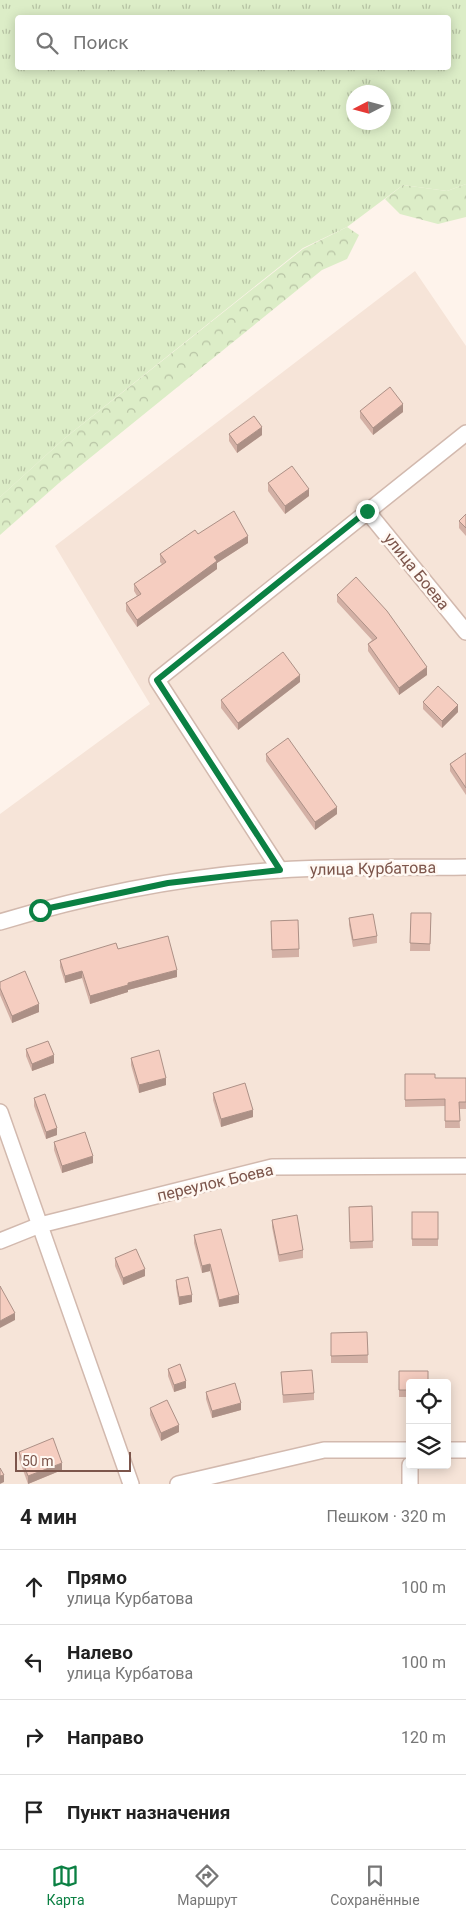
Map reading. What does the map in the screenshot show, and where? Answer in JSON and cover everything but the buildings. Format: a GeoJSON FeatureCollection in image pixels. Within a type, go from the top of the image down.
{"type":"FeatureCollection","features":[{"type":"Feature","properties":{"kind":"street"},"geometry":{"type":"LineString","coordinates":[[280,870],[157,680],[466,433]]}},
{"type":"Feature","properties":{"kind":"street","name":"улица Боева"},"geometry":{"type":"LineString","coordinates":[[367,511],[466,632]]}},
{"type":"Feature","properties":{"kind":"street","name":"улица Курбатова"},"geometry":{"type":"LineString","coordinates":[[0,922],[40,910],[168,883],[280,870],[466,867]]}},
{"type":"Feature","properties":{"kind":"street"},"geometry":{"type":"LineString","coordinates":[[0,1112],[131,1484]]}},
{"type":"Feature","properties":{"kind":"street","name":"переулок Боева"},"geometry":{"type":"LineString","coordinates":[[0,1241],[40,1225],[272,1167],[466,1166]]}},
{"type":"Feature","properties":{"kind":"street"},"geometry":{"type":"LineString","coordinates":[[178,1484],[324,1450],[406,1450]]}},
{"type":"Feature","properties":{"kind":"street"},"geometry":{"type":"LineString","coordinates":[[451,1450],[466,1450]]}},
{"type":"Feature","properties":{"kind":"street"},"geometry":{"type":"LineString","coordinates":[[410,1469],[410,1484]]}},
{"type":"Feature","properties":{"kind":"shaded area"},"geometry":{"type":"Polygon","coordinates":[[[415,271],[466,346],[466,1484],[0,1484],[0,814],[150,704],[55,546],[415,271]]]}},
{"type":"Feature","properties":{"kind":"green space"},"geometry":{"type":"Polygon","coordinates":[[[0,0],[466,0],[466,184],[447,191],[403,185],[347,227],[303,248],[65,438],[0,497],[0,0]]]}},
{"type":"Feature","properties":{"kind":"green space"},"geometry":{"type":"Polygon","coordinates":[[[466,184],[466,217],[438,224],[400,214],[385,199],[403,185],[447,191],[466,184]]]}},
{"type":"Feature","properties":{"kind":"green space"},"geometry":{"type":"Polygon","coordinates":[[[347,227],[359,235],[347,259],[322,270],[59,483],[0,535],[0,497],[65,438],[303,249],[347,227]]]}},
{"type":"Feature","properties":{"kind":"route"},"geometry":{"type":"LineString","coordinates":[[40,910],[168,883],[280,870],[157,680],[367,511]]}}]}
